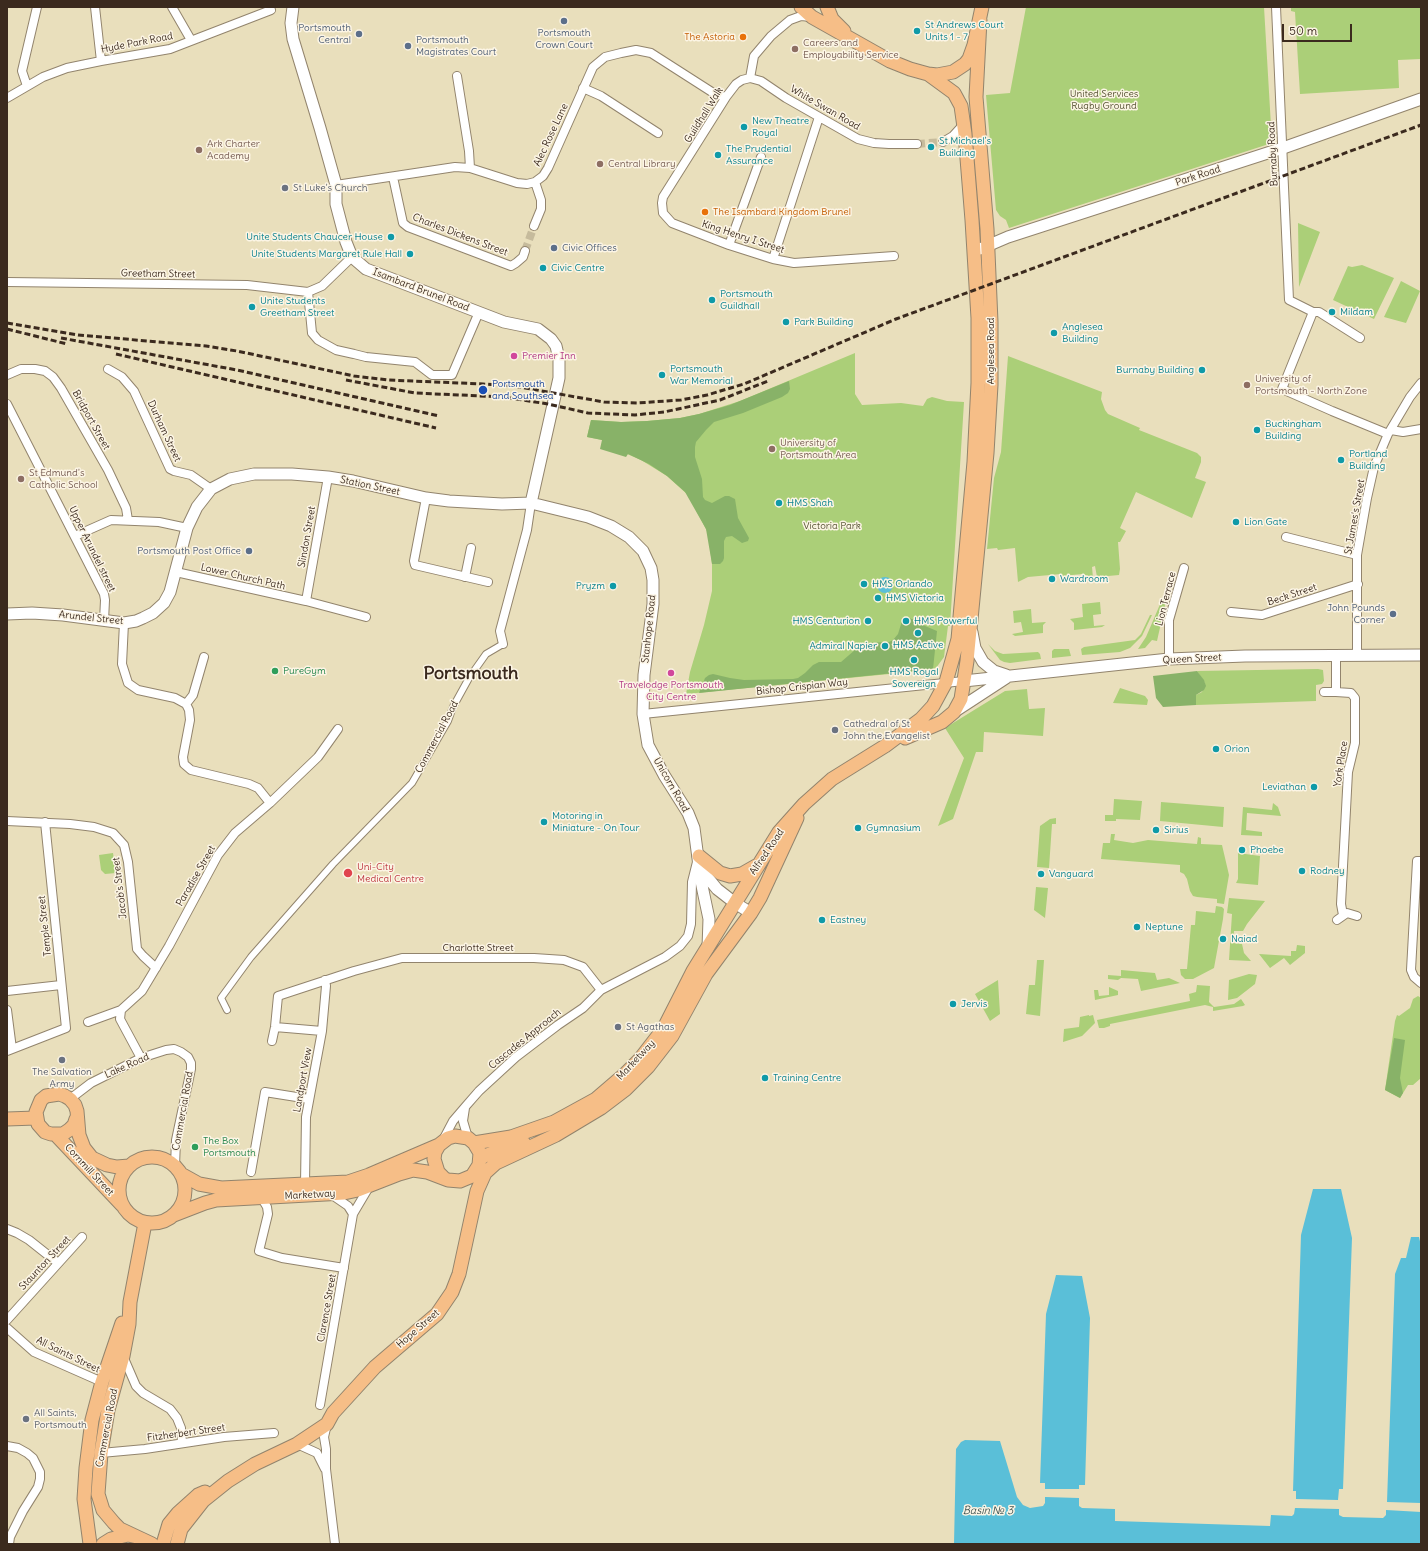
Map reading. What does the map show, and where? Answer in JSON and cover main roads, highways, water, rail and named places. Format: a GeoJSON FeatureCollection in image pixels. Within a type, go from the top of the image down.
{"type":"FeatureCollection","features":[{"type":"Feature","properties":{"kind":"main road"},"geometry":{"type":"LineString","coordinates":[[801,7],[812,17],[890,61],[928,74],[946,74],[960,68],[965,64],[972,53],[981,13]]}},
{"type":"Feature","properties":{"kind":"main road"},"geometry":{"type":"LineString","coordinates":[[827,7],[836,23],[862,44]]}},
{"type":"Feature","properties":{"kind":"main road","name":"Anglesea Road"},"geometry":{"type":"LineString","coordinates":[[964,681],[971,624],[987,453],[991,385],[991,322],[987,246],[976,103],[976,76],[981,13]]}},
{"type":"Feature","properties":{"kind":"main road","name":"Anglesea Road"},"geometry":{"type":"LineString","coordinates":[[928,74],[948,88],[957,97],[961,106],[964,124],[978,318],[978,383],[975,446],[958,639],[946,682]]}},
{"type":"Feature","properties":{"kind":"main road"},"geometry":{"type":"LineString","coordinates":[[909,729],[939,710],[953,690],[964,681]]}},
{"type":"Feature","properties":{"kind":"main road","name":"Alfred Road"},"geometry":{"type":"LineString","coordinates":[[885,746],[937,724],[954,712],[961,699],[964,681]]}},
{"type":"Feature","properties":{"kind":"main road","name":"Alfred Road"},"geometry":{"type":"LineString","coordinates":[[733,907],[779,832],[804,804],[832,779],[885,746],[921,719],[933,706],[946,682]]}},
{"type":"Feature","properties":{"kind":"main road","name":"Alfred Road"},"geometry":{"type":"LineString","coordinates":[[753,910],[804,804]]}},
{"type":"Feature","properties":{"kind":"main road"},"geometry":{"type":"LineString","coordinates":[[699,856],[720,873],[730,876],[742,874],[760,863]]}},
{"type":"Feature","properties":{"kind":"main road","name":"Marketway"},"geometry":{"type":"LineString","coordinates":[[471,1140],[511,1138],[547,1125],[596,1099],[624,1075],[640,1059],[664,1028],[693,971],[733,907]]}},
{"type":"Feature","properties":{"kind":"main road","name":"Marketway"},"geometry":{"type":"LineString","coordinates":[[547,1139],[601,1108],[626,1089],[648,1067],[672,1036],[706,974],[753,910]]}},
{"type":"Feature","properties":{"kind":"main road"},"geometry":{"type":"LineString","coordinates":[[59,1094],[70,1099],[75,1105],[77,1111],[74,1125],[63,1134],[56,1135],[45,1132],[38,1124],[36,1118],[37,1106],[46,1096],[59,1094]]}},
{"type":"Feature","properties":{"kind":"main road"},"geometry":{"type":"LineString","coordinates":[[7,1119],[36,1118]]}},
{"type":"Feature","properties":{"kind":"main road","name":"Cornmill Street"},"geometry":{"type":"LineString","coordinates":[[76,1119],[79,1135],[84,1148],[92,1158],[107,1165],[117,1167],[129,1166]]}},
{"type":"Feature","properties":{"kind":"main road","name":"Cornmill Street"},"geometry":{"type":"LineString","coordinates":[[56,1135],[122,1205]]}},
{"type":"Feature","properties":{"kind":"main road"},"geometry":{"type":"LineString","coordinates":[[455,1136],[471,1140],[480,1153],[480,1159],[476,1171],[466,1180],[454,1181],[443,1177],[438,1172],[434,1158],[441,1143],[455,1136]]}},
{"type":"Feature","properties":{"kind":"main road"},"geometry":{"type":"LineString","coordinates":[[480,1159],[484,1156],[518,1144],[547,1139]]}},
{"type":"Feature","properties":{"kind":"main road","name":"Hope Street"},"geometry":{"type":"LineString","coordinates":[[177,1544],[182,1529],[203,1501],[228,1481],[255,1464],[297,1444],[326,1424],[333,1413],[375,1367],[437,1314],[452,1292],[459,1274],[477,1191],[485,1173],[496,1163],[547,1139]]}},
{"type":"Feature","properties":{"kind":"main road","name":"Marketway"},"geometry":{"type":"LineString","coordinates":[[178,1170],[199,1184],[221,1188],[348,1182],[369,1175],[441,1143]]}},
{"type":"Feature","properties":{"kind":"main road"},"geometry":{"type":"LineString","coordinates":[[152,1157],[164,1160],[178,1170],[185,1184],[185,1196],[181,1206],[174,1215],[166,1220],[156,1223],[145,1223],[128,1213],[122,1205],[119,1195],[119,1184],[123,1174],[129,1166],[144,1158],[152,1157]]}},
{"type":"Feature","properties":{"kind":"main road","name":"Marketway"},"geometry":{"type":"LineString","coordinates":[[174,1215],[216,1200],[351,1192],[413,1170],[427,1172],[443,1177]]}},
{"type":"Feature","properties":{"kind":"main road","name":"Commercial Road"},"geometry":{"type":"LineString","coordinates":[[145,1223],[130,1302],[129,1324],[123,1356],[108,1410],[101,1452],[98,1494],[103,1510],[120,1529],[152,1544]]}},
{"type":"Feature","properties":{"kind":"main road","name":"Commercial Road"},"geometry":{"type":"LineString","coordinates":[[90,1544],[84,1499],[92,1420],[102,1382],[130,1302]]}},
{"type":"Feature","properties":{"kind":"main road","name":"Hope Street"},"geometry":{"type":"LineString","coordinates":[[163,1544],[169,1524],[178,1513],[198,1495],[228,1481]]}},
{"type":"Feature","properties":{"kind":"main road"},"geometry":{"type":"LineString","coordinates":[[103,1544],[119,1536],[128,1535],[137,1537]]}},
{"type":"Feature","properties":{"kind":"water"},"geometry":{"type":"Polygon","coordinates":[[[882,577],[888,577],[893,582],[891,591],[888,593],[882,593],[877,588],[877,582],[882,577]]]}},
{"type":"Feature","properties":{"kind":"water"},"geometry":{"type":"Polygon","coordinates":[[[1313,1189],[1341,1189],[1352,1238],[1343,1489],[1339,1489],[1338,1500],[1296,1499],[1296,1491],[1293,1491],[1301,1235],[1313,1189]]]}},
{"type":"Feature","properties":{"kind":"water"},"geometry":{"type":"Polygon","coordinates":[[[1411,1237],[1419,1237],[1421,1246],[1421,1503],[1387,1502],[1395,1274],[1401,1258],[1406,1258],[1411,1237]]]}},
{"type":"Feature","properties":{"kind":"water"},"geometry":{"type":"Polygon","coordinates":[[[1056,1275],[1082,1276],[1090,1318],[1085,1485],[1079,1485],[1079,1489],[1045,1489],[1045,1483],[1040,1483],[1046,1314],[1056,1275]]]}},
{"type":"Feature","properties":{"kind":"water","name":"Basin № 3"},"geometry":{"type":"Polygon","coordinates":[[[965,1440],[1000,1441],[1017,1497],[1023,1505],[1030,1508],[1043,1506],[1045,1503],[1045,1497],[1079,1498],[1079,1506],[1082,1508],[1115,1509],[1115,1521],[1270,1526],[1271,1515],[1292,1516],[1295,1508],[1339,1509],[1339,1515],[1343,1517],[1383,1518],[1386,1515],[1386,1510],[1421,1512],[1421,1544],[954,1544],[956,1449],[961,1442],[965,1440]]]}},
{"type":"Feature","properties":{"kind":"tunnel"},"geometry":{"type":"LineString","coordinates":[[917,144],[943,142]]}},
{"type":"Feature","properties":{"kind":"tunnel"},"geometry":{"type":"LineString","coordinates":[[525,251],[534,226]]}},
{"type":"Feature","properties":{"kind":"railway"},"geometry":{"type":"LineString","coordinates":[[7,323],[78,335],[206,346],[237,351],[354,376],[389,380],[514,386],[604,402],[637,403],[681,400],[707,395],[744,384],[896,319],[1421,125]]}},
{"type":"Feature","properties":{"kind":"railway"},"geometry":{"type":"LineString","coordinates":[[7,329],[67,344]]}},
{"type":"Feature","properties":{"kind":"railway"},"geometry":{"type":"LineString","coordinates":[[61,338],[237,370],[439,416]]}},
{"type":"Feature","properties":{"kind":"railway"},"geometry":{"type":"LineString","coordinates":[[116,354],[436,428]]}},
{"type":"Feature","properties":{"kind":"railway"},"geometry":{"type":"LineString","coordinates":[[346,380],[415,393],[504,397],[548,404],[588,413],[635,415],[664,412],[720,400],[768,381]]}},
{"type":"Feature","properties":{"kind":"place","name":"Portsmouth Crown Court"},"geometry":{"type":"Point","coordinates":[564,21]}},
{"type":"Feature","properties":{"kind":"place","name":"St Andrews Court Units 1 - 7"},"geometry":{"type":"Point","coordinates":[917,31]}},
{"type":"Feature","properties":{"kind":"place","name":"Portsmouth Central"},"geometry":{"type":"Point","coordinates":[359,34]}},
{"type":"Feature","properties":{"kind":"place","name":"The Astoria"},"geometry":{"type":"Point","coordinates":[743,37]}},
{"type":"Feature","properties":{"kind":"place","name":"Portsmouth Magistrates Court"},"geometry":{"type":"Point","coordinates":[408,46]}},
{"type":"Feature","properties":{"kind":"place","name":"Careers and Employability Service"},"geometry":{"type":"Point","coordinates":[795,49]}},
{"type":"Feature","properties":{"kind":"place","name":"New Theatre Royal"},"geometry":{"type":"Point","coordinates":[744,127]}},
{"type":"Feature","properties":{"kind":"place","name":"St Michael's Building"},"geometry":{"type":"Point","coordinates":[931,147]}},
{"type":"Feature","properties":{"kind":"place","name":"Ark Charter Academy"},"geometry":{"type":"Point","coordinates":[199,150]}},
{"type":"Feature","properties":{"kind":"place","name":"The Prudential Assurance"},"geometry":{"type":"Point","coordinates":[718,155]}},
{"type":"Feature","properties":{"kind":"place","name":"Central Library"},"geometry":{"type":"Point","coordinates":[600,164]}},
{"type":"Feature","properties":{"kind":"place","name":"St Luke's Church"},"geometry":{"type":"Point","coordinates":[285,188]}},
{"type":"Feature","properties":{"kind":"place","name":"The Isambard Kingdom Brunel"},"geometry":{"type":"Point","coordinates":[705,212]}},
{"type":"Feature","properties":{"kind":"place","name":"Unite Students Chaucer House"},"geometry":{"type":"Point","coordinates":[391,237]}},
{"type":"Feature","properties":{"kind":"place","name":"Civic Offices"},"geometry":{"type":"Point","coordinates":[554,248]}},
{"type":"Feature","properties":{"kind":"place","name":"Unite Students Margaret Rule Hall"},"geometry":{"type":"Point","coordinates":[410,254]}},
{"type":"Feature","properties":{"kind":"place","name":"Civic Centre"},"geometry":{"type":"Point","coordinates":[543,268]}},
{"type":"Feature","properties":{"kind":"place","name":"Portsmouth Guildhall"},"geometry":{"type":"Point","coordinates":[712,300]}},
{"type":"Feature","properties":{"kind":"place","name":"Unite Students Greetham Street"},"geometry":{"type":"Point","coordinates":[252,307]}},
{"type":"Feature","properties":{"kind":"place","name":"Mildam"},"geometry":{"type":"Point","coordinates":[1332,312]}},
{"type":"Feature","properties":{"kind":"place","name":"Park Building"},"geometry":{"type":"Point","coordinates":[786,322]}},
{"type":"Feature","properties":{"kind":"place","name":"Anglesea Building"},"geometry":{"type":"Point","coordinates":[1054,333]}},
{"type":"Feature","properties":{"kind":"place","name":"Premier Inn"},"geometry":{"type":"Point","coordinates":[514,356]}},
{"type":"Feature","properties":{"kind":"place","name":"Burnaby Building"},"geometry":{"type":"Point","coordinates":[1202,370]}},
{"type":"Feature","properties":{"kind":"place","name":"Portsmouth War Memorial"},"geometry":{"type":"Point","coordinates":[662,375]}},
{"type":"Feature","properties":{"kind":"place","name":"University of Portsmouth - North Zone"},"geometry":{"type":"Point","coordinates":[1247,385]}},
{"type":"Feature","properties":{"kind":"place","name":"Portsmouth and Southsea"},"geometry":{"type":"Point","coordinates":[483,390]}},
{"type":"Feature","properties":{"kind":"place","name":"Buckingham Building"},"geometry":{"type":"Point","coordinates":[1257,430]}},
{"type":"Feature","properties":{"kind":"place","name":"University of Portsmouth Area"},"geometry":{"type":"Point","coordinates":[772,449]}},
{"type":"Feature","properties":{"kind":"place","name":"Portland Building"},"geometry":{"type":"Point","coordinates":[1341,460]}},
{"type":"Feature","properties":{"kind":"place","name":"St Edmund's Catholic School"},"geometry":{"type":"Point","coordinates":[21,479]}},
{"type":"Feature","properties":{"kind":"place","name":"HMS Shah"},"geometry":{"type":"Point","coordinates":[779,503]}},
{"type":"Feature","properties":{"kind":"place","name":"Lion Gate"},"geometry":{"type":"Point","coordinates":[1236,522]}},
{"type":"Feature","properties":{"kind":"place","name":"Portsmouth Post Office"},"geometry":{"type":"Point","coordinates":[249,551]}},
{"type":"Feature","properties":{"kind":"place","name":"Wardroom"},"geometry":{"type":"Point","coordinates":[1052,579]}},
{"type":"Feature","properties":{"kind":"place","name":"HMS Orlando"},"geometry":{"type":"Point","coordinates":[864,584]}},
{"type":"Feature","properties":{"kind":"place","name":"Pryzm"},"geometry":{"type":"Point","coordinates":[613,586]}},
{"type":"Feature","properties":{"kind":"place","name":"HMS Victoria"},"geometry":{"type":"Point","coordinates":[878,598]}},
{"type":"Feature","properties":{"kind":"place","name":"John Pounds Corner"},"geometry":{"type":"Point","coordinates":[1393,614]}},
{"type":"Feature","properties":{"kind":"place","name":"HMS Centurion"},"geometry":{"type":"Point","coordinates":[868,621]}},
{"type":"Feature","properties":{"kind":"place","name":"HMS Powerful"},"geometry":{"type":"Point","coordinates":[906,621]}},
{"type":"Feature","properties":{"kind":"place","name":"HMS Active"},"geometry":{"type":"Point","coordinates":[918,633]}},
{"type":"Feature","properties":{"kind":"place","name":"Admiral Napier"},"geometry":{"type":"Point","coordinates":[885,646]}},
{"type":"Feature","properties":{"kind":"place","name":"HMS Royal Sovereign"},"geometry":{"type":"Point","coordinates":[914,660]}},
{"type":"Feature","properties":{"kind":"place","name":"PureGym"},"geometry":{"type":"Point","coordinates":[275,671]}},
{"type":"Feature","properties":{"kind":"place","name":"Travelodge Portsmouth City Centre"},"geometry":{"type":"Point","coordinates":[671,673]}},
{"type":"Feature","properties":{"kind":"place","name":"Cathedral of St John the Evangelist"},"geometry":{"type":"Point","coordinates":[835,730]}},
{"type":"Feature","properties":{"kind":"place","name":"Orion"},"geometry":{"type":"Point","coordinates":[1216,749]}},
{"type":"Feature","properties":{"kind":"place","name":"Leviathan"},"geometry":{"type":"Point","coordinates":[1314,787]}},
{"type":"Feature","properties":{"kind":"place","name":"Motoring in Miniature - On Tour"},"geometry":{"type":"Point","coordinates":[544,822]}},
{"type":"Feature","properties":{"kind":"place","name":"Gymnasium"},"geometry":{"type":"Point","coordinates":[858,828]}},
{"type":"Feature","properties":{"kind":"place","name":"Sirius"},"geometry":{"type":"Point","coordinates":[1156,830]}},
{"type":"Feature","properties":{"kind":"place","name":"Phoebe"},"geometry":{"type":"Point","coordinates":[1242,850]}},
{"type":"Feature","properties":{"kind":"place","name":"Rodney"},"geometry":{"type":"Point","coordinates":[1302,871]}},
{"type":"Feature","properties":{"kind":"place","name":"Uni-City Medical Centre"},"geometry":{"type":"Point","coordinates":[348,873]}},
{"type":"Feature","properties":{"kind":"place","name":"Vanguard"},"geometry":{"type":"Point","coordinates":[1041,874]}},
{"type":"Feature","properties":{"kind":"place","name":"Eastney"},"geometry":{"type":"Point","coordinates":[822,920]}},
{"type":"Feature","properties":{"kind":"place","name":"Neptune"},"geometry":{"type":"Point","coordinates":[1137,927]}},
{"type":"Feature","properties":{"kind":"place","name":"Naiad"},"geometry":{"type":"Point","coordinates":[1223,939]}},
{"type":"Feature","properties":{"kind":"place","name":"Jervis"},"geometry":{"type":"Point","coordinates":[953,1004]}},
{"type":"Feature","properties":{"kind":"place","name":"St Agathas"},"geometry":{"type":"Point","coordinates":[618,1027]}},
{"type":"Feature","properties":{"kind":"place","name":"The Salvation Army"},"geometry":{"type":"Point","coordinates":[62,1060]}},
{"type":"Feature","properties":{"kind":"place","name":"Training Centre"},"geometry":{"type":"Point","coordinates":[765,1078]}},
{"type":"Feature","properties":{"kind":"place","name":"The Box Portsmouth"},"geometry":{"type":"Point","coordinates":[195,1147]}},
{"type":"Feature","properties":{"kind":"place","name":"All Saints, Portsmouth"},"geometry":{"type":"Point","coordinates":[26,1419]}},
{"type":"Feature","properties":{"kind":"district","name":"Portsmouth"},"geometry":{"type":"Point","coordinates":[471,674]}},
{"type":"Feature","properties":{"kind":"park label","name":"United Services Rugby Ground"},"geometry":{"type":"Point","coordinates":[1104,100]}},
{"type":"Feature","properties":{"kind":"park label","name":"Victoria Park"},"geometry":{"type":"Point","coordinates":[832,526]}}]}
